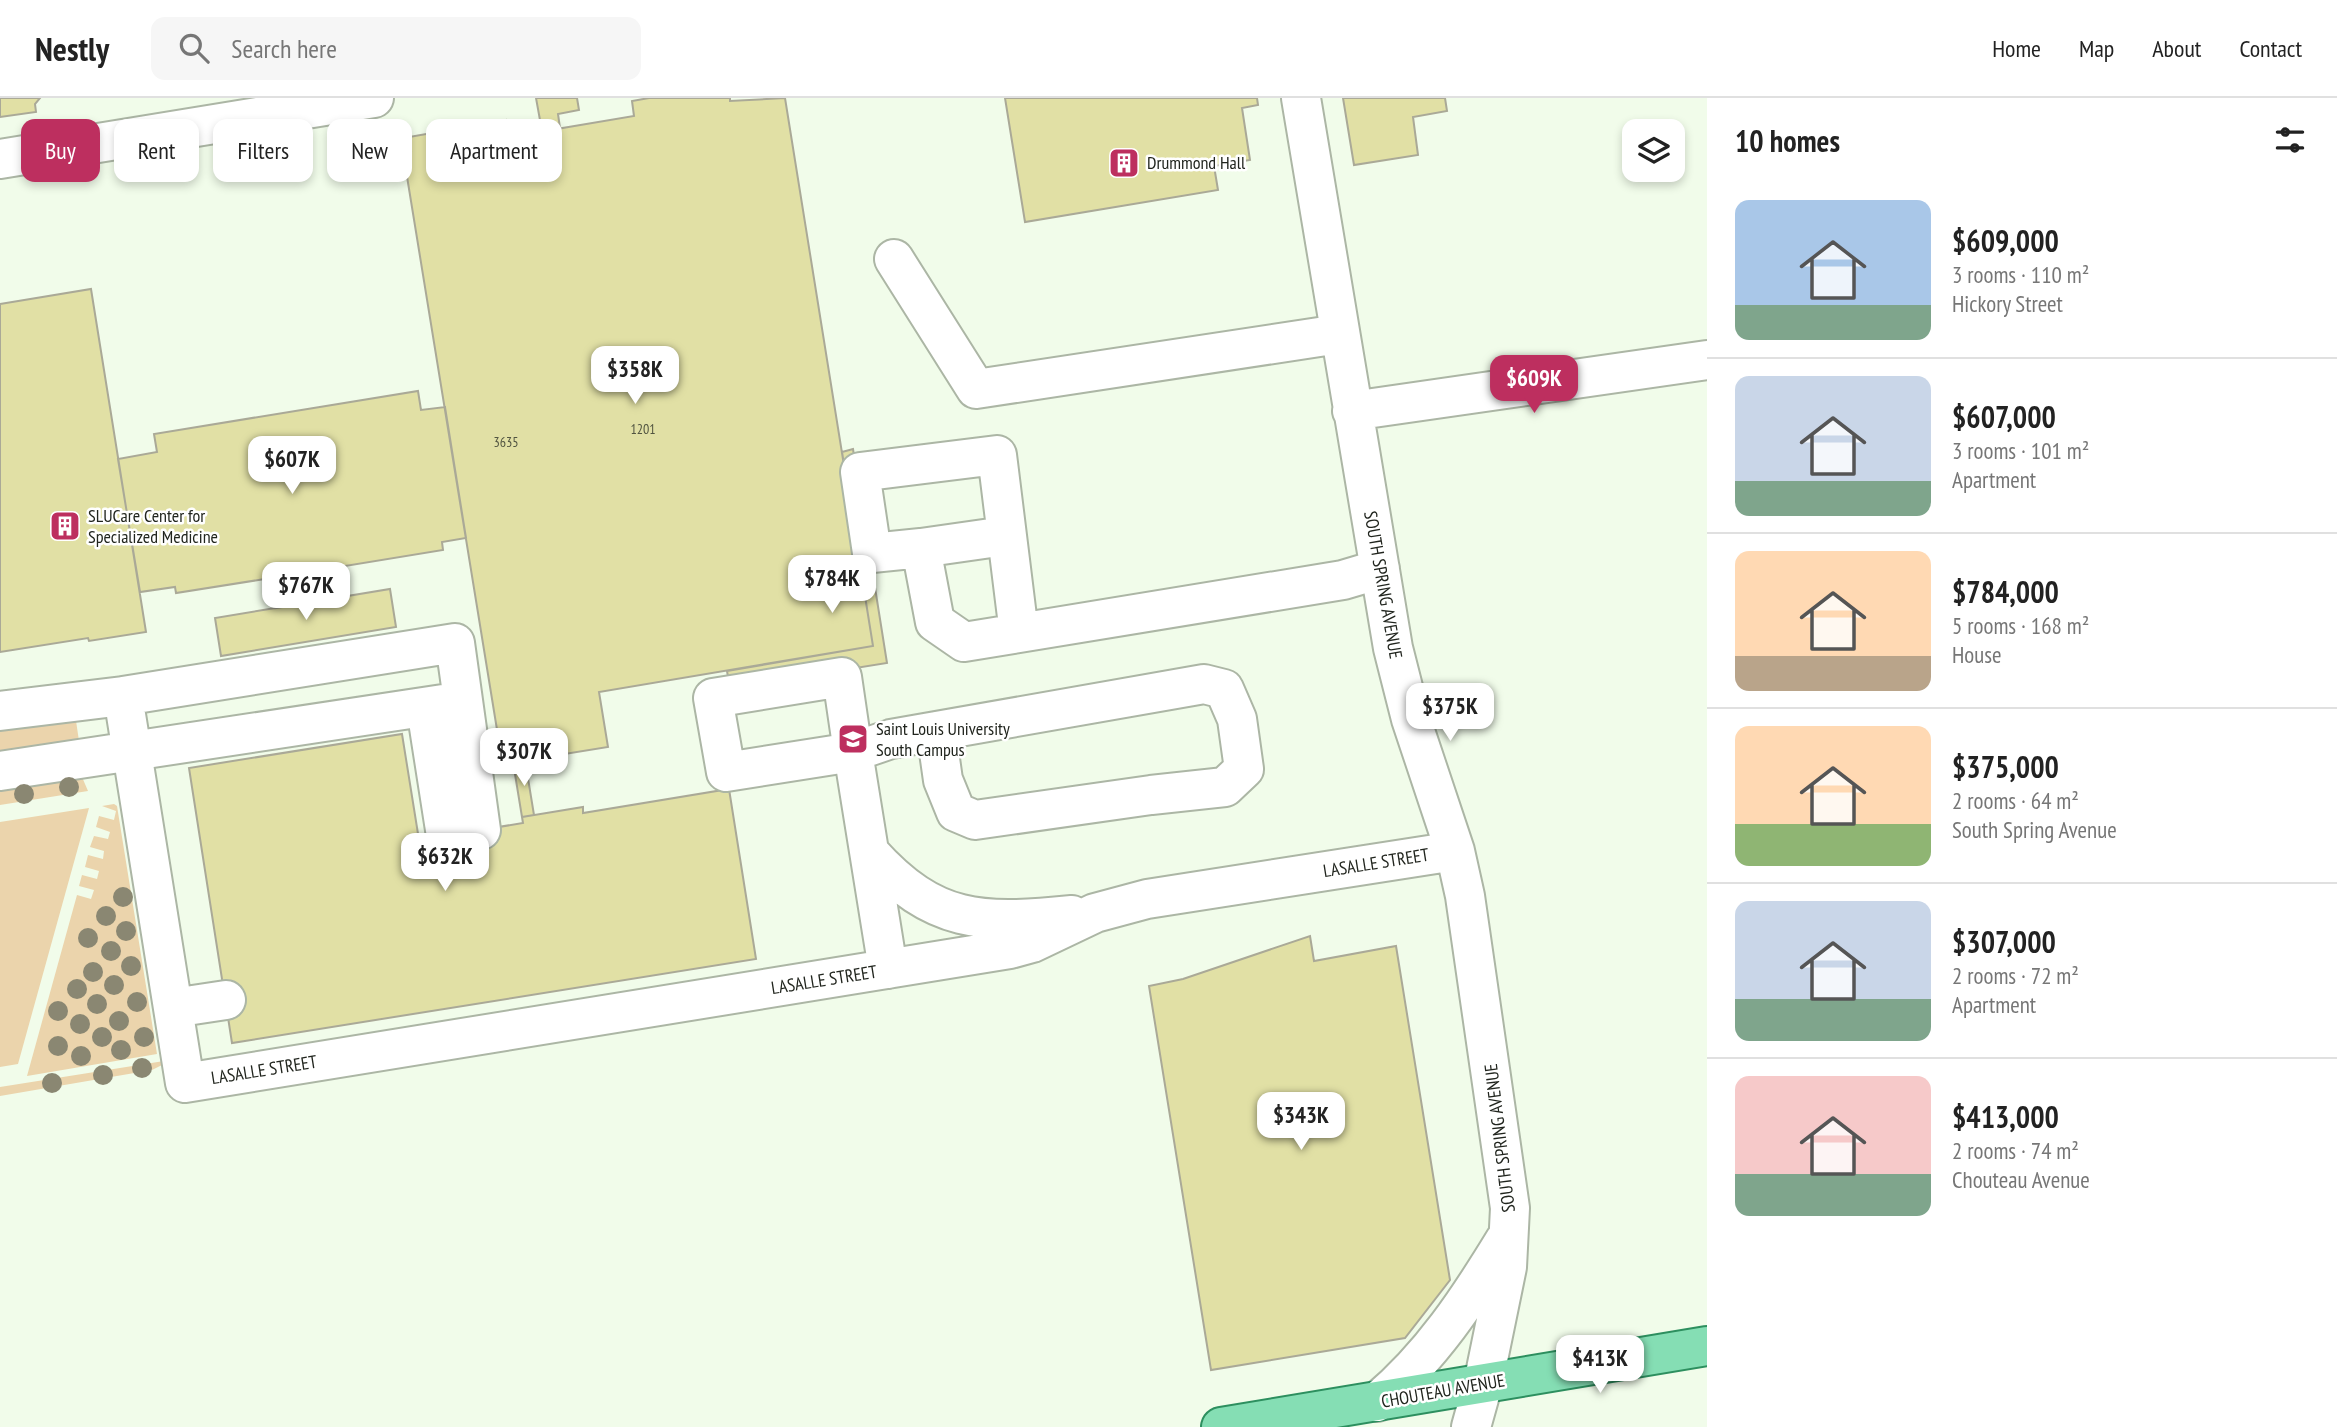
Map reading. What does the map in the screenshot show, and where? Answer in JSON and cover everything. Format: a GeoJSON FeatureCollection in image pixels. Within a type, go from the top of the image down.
{"type":"FeatureCollection","features":[{"type":"Feature","properties":{"kind":"main road","name":"CHOUTEAU AVENUE"},"geometry":{"type":"LineString","coordinates":[[1221,1427],[1375,1411],[1483,1384],[1707,1346]]}},
{"type":"Feature","properties":{"kind":"street"},"geometry":{"type":"LineString","coordinates":[[0,159],[374,98]]}},
{"type":"Feature","properties":{"kind":"street","name":"SOUTH SPRING AVENUE"},"geometry":{"type":"LineString","coordinates":[[1301,98],[1394,648],[1411,719],[1455,851],[1476,961],[1507,1176],[1510,1232],[1507,1267],[1483,1384],[1471,1427]]}},
{"type":"Feature","properties":{"kind":"street"},"geometry":{"type":"LineString","coordinates":[[894,259],[976,389],[1339,334]]}},
{"type":"Feature","properties":{"kind":"street"},"geometry":{"type":"LineString","coordinates":[[1352,411],[1707,360]]}},
{"type":"Feature","properties":{"kind":"street"},"geometry":{"type":"LineString","coordinates":[[1004,536],[872,553],[860,472],[997,455],[1004,536],[1019,633]]}},
{"type":"Feature","properties":{"kind":"street"},"geometry":{"type":"LineString","coordinates":[[921,548],[935,622],[964,642],[1343,580],[1380,569]]}},
{"type":"Feature","properties":{"kind":"street"},"geometry":{"type":"LineString","coordinates":[[0,711],[124,696],[455,643],[463,701],[464,833],[426,708]]}},
{"type":"Feature","properties":{"kind":"street"},"geometry":{"type":"LineString","coordinates":[[888,969],[853,752],[891,739],[1203,684],[1224,689],[1237,719],[1244,769],[1226,787],[1151,794],[975,820],[956,812],[943,780],[936,732]]}},
{"type":"Feature","properties":{"kind":"street"},"geometry":{"type":"LineString","coordinates":[[124,696],[173,1008],[226,1000]]}},
{"type":"Feature","properties":{"kind":"street"},"geometry":{"type":"LineString","coordinates":[[0,771],[463,701]]}},
{"type":"Feature","properties":{"kind":"street","name":"LASALLE STREET"},"geometry":{"type":"LineString","coordinates":[[173,1008],[185,1083],[1010,950],[1032,943],[1095,913],[1147,899],[1455,851]]}},
{"type":"Feature","properties":{"kind":"street"},"geometry":{"type":"LineString","coordinates":[[870,853],[886,871],[921,900],[958,915],[1010,920],[1095,913]]}},
{"type":"Feature","properties":{"kind":"street","name":"SOUTH SPRING AVENUE"},"geometry":{"type":"LineString","coordinates":[[1375,1411],[1433,1346],[1510,1232]]}},
{"type":"Feature","properties":{"kind":"shaded area"},"geometry":{"type":"Polygon","coordinates":[[[75,714],[79,741],[0,753],[0,725],[75,714]]]}},
{"type":"Feature","properties":{"kind":"shaded area"},"geometry":{"type":"Polygon","coordinates":[[[82,777],[88,791],[0,805],[0,790],[82,777]]]}},
{"type":"Feature","properties":{"kind":"shaded area"},"geometry":{"type":"Polygon","coordinates":[[[102,806],[117,806],[157,1054],[27,1076],[77,895],[91,899],[94,890],[79,886],[82,875],[97,879],[99,871],[85,867],[88,855],[103,859],[104,851],[90,847],[94,836],[108,839],[110,832],[96,827],[99,816],[114,820],[116,811],[102,806]]]}},
{"type":"Feature","properties":{"kind":"shaded area"},"geometry":{"type":"Polygon","coordinates":[[[89,808],[18,1064],[0,1067],[0,822],[89,808]]]}},
{"type":"Feature","properties":{"kind":"shaded area"},"geometry":{"type":"Polygon","coordinates":[[[164,1061],[152,1070],[0,1096],[0,1087],[164,1061]]]}},
{"type":"Feature","properties":{"kind":"building"},"geometry":{"type":"Polygon","coordinates":[[[0,98],[40,98],[35,104],[36,112],[0,117],[0,98]]]}},
{"type":"Feature","properties":{"kind":"building"},"geometry":{"type":"Polygon","coordinates":[[[536,98],[577,98],[579,110],[558,114],[559,119],[540,119],[536,98]]]}},
{"type":"Feature","properties":{"kind":"building"},"geometry":{"type":"Polygon","coordinates":[[[649,98],[730,98],[730,101],[785,98],[873,646],[599,692],[608,747],[509,763],[507,747],[500,748],[408,182],[412,182],[412,136],[426,134],[426,182],[562,182],[562,128],[634,116],[632,101],[649,98]]]}},
{"type":"Feature","properties":{"kind":"building","name":"Drummond Hall"},"geometry":{"type":"Polygon","coordinates":[[[1005,98],[1257,98],[1258,105],[1242,108],[1250,160],[1214,166],[1218,190],[1025,222],[1005,98]]]}},
{"type":"Feature","properties":{"kind":"building"},"geometry":{"type":"Polygon","coordinates":[[[1343,98],[1445,98],[1447,111],[1413,117],[1418,155],[1354,165],[1343,98]]]}},
{"type":"Feature","properties":{"kind":"building","name":"SLUCare Center for Specialized Medicine"},"geometry":{"type":"Polygon","coordinates":[[[91,289],[146,632],[0,652],[0,304],[91,289]]]}},
{"type":"Feature","properties":{"kind":"building"},"geometry":{"type":"Polygon","coordinates":[[[418,391],[421,410],[445,407],[466,538],[442,542],[443,550],[302,573],[307,603],[276,608],[271,578],[176,593],[175,587],[140,592],[118,459],[157,452],[154,434],[418,391]]]}},
{"type":"Feature","properties":{"kind":"building"},"geometry":{"type":"Polygon","coordinates":[[[853,449],[887,663],[730,688],[727,671],[873,646],[842,452],[853,449]]]}},
{"type":"Feature","properties":{"kind":"building"},"geometry":{"type":"Polygon","coordinates":[[[390,589],[396,627],[221,656],[215,618],[390,589]]]}},
{"type":"Feature","properties":{"kind":"building"},"geometry":{"type":"Polygon","coordinates":[[[402,734],[419,840],[523,823],[522,817],[583,807],[583,813],[729,789],[756,959],[232,1043],[189,768],[402,734]]]}},
{"type":"Feature","properties":{"kind":"building"},"geometry":{"type":"Polygon","coordinates":[[[525,760],[534,815],[522,817],[513,762],[525,760]]]}},
{"type":"Feature","properties":{"kind":"building"},"geometry":{"type":"Polygon","coordinates":[[[1310,936],[1314,961],[1396,946],[1450,1280],[1405,1338],[1211,1370],[1149,986],[1183,979],[1310,936]]]}},
{"type":"Feature","properties":{"kind":"place","name":"Drummond Hall"},"geometry":{"type":"Point","coordinates":[1124,163]}},
{"type":"Feature","properties":{"kind":"place","name":"SLUCare Center for Specialized Medicine"},"geometry":{"type":"Point","coordinates":[65,526]}},
{"type":"Feature","properties":{"kind":"place","name":"Saint Louis University South Campus"},"geometry":{"type":"Point","coordinates":[853,739]}}]}
